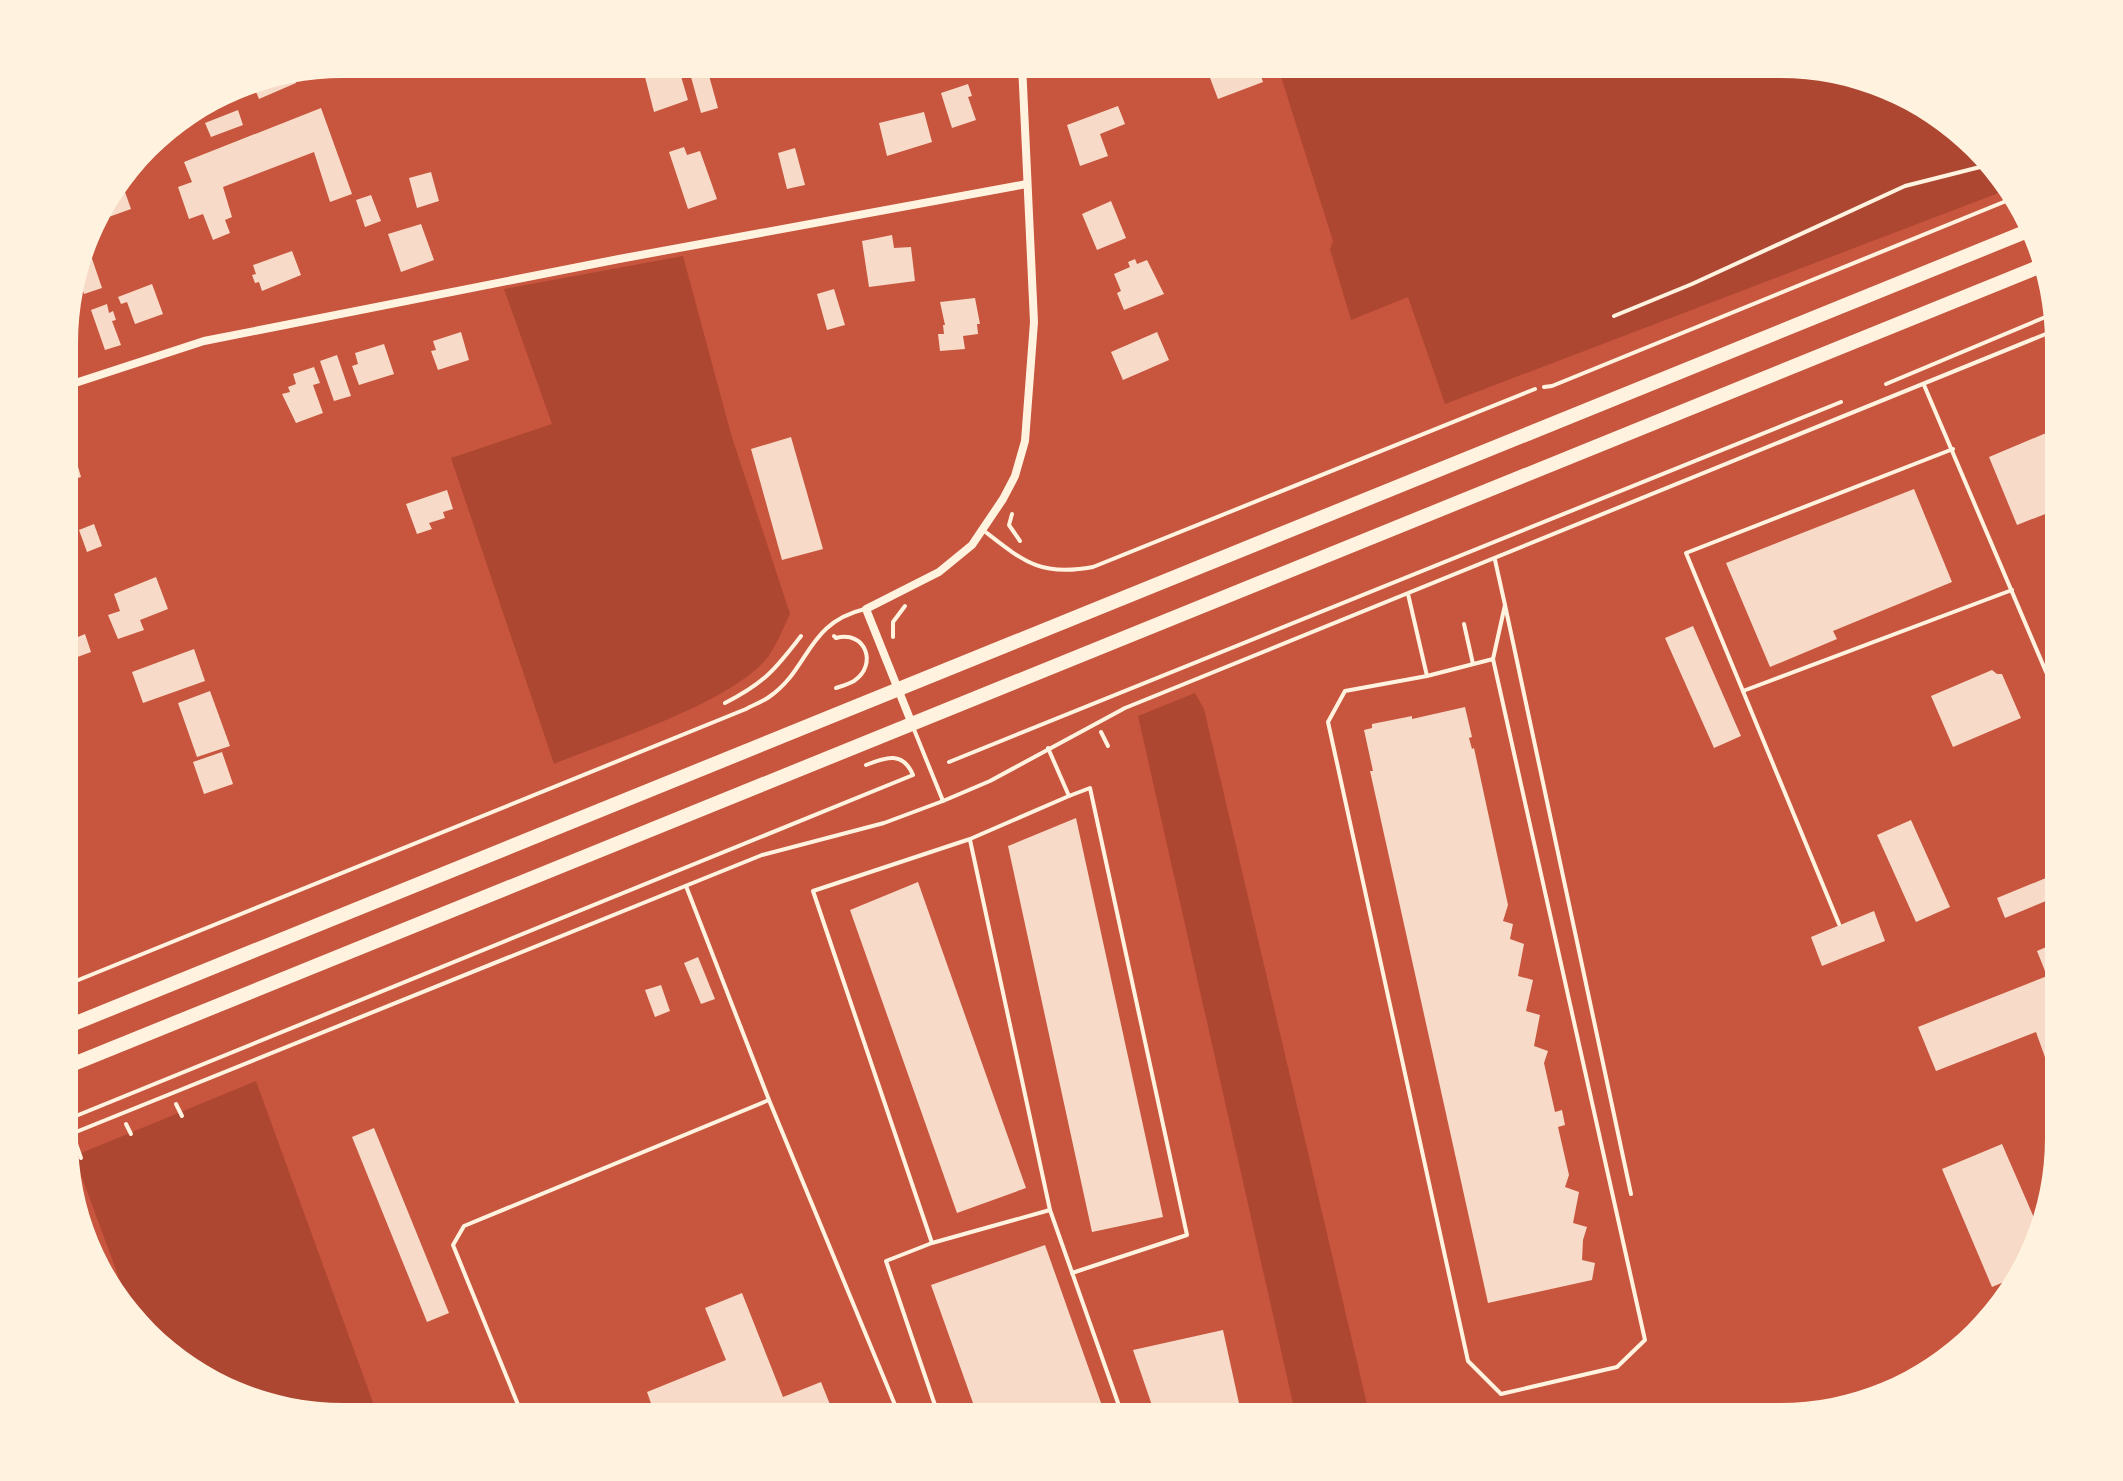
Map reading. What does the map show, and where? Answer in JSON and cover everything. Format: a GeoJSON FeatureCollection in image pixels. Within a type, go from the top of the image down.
{"type":"FeatureCollection","features":[{"type":"Feature","properties":{"kind":"main road"},"geometry":{"type":"LineString","coordinates":[[79,1022],[2021,234]]}},
{"type":"Feature","properties":{"kind":"main road"},"geometry":{"type":"LineString","coordinates":[[79,1062],[2034,269]]}},
{"type":"Feature","properties":{"kind":"street"},"geometry":{"type":"LineString","coordinates":[[912,724],[866,609],[939,572],[972,545],[1015,476],[1025,441],[1034,322],[1023,79]]}},
{"type":"Feature","properties":{"kind":"street"},"geometry":{"type":"LineString","coordinates":[[78,382],[204,341],[619,259],[1027,184]]}},
{"type":"Feature","properties":{"kind":"lane"},"geometry":{"type":"LineString","coordinates":[[79,1131],[762,855],[884,823],[943,801],[990,781],[1125,708],[2044,335]]}},
{"type":"Feature","properties":{"kind":"lane"},"geometry":{"type":"LineString","coordinates":[[1924,385],[2044,667]]}},
{"type":"Feature","properties":{"kind":"lane"},"geometry":{"type":"LineString","coordinates":[[983,530],[1025,561],[1045,568],[1068,572],[1093,567],[1535,389]]}},
{"type":"Feature","properties":{"kind":"lane"},"geometry":{"type":"LineString","coordinates":[[1839,924],[1686,553],[1953,449]]}},
{"type":"Feature","properties":{"kind":"lane"},"geometry":{"type":"LineString","coordinates":[[1495,559],[1631,1194]]}},
{"type":"Feature","properties":{"kind":"lane"},"geometry":{"type":"LineString","coordinates":[[1743,691],[2012,590]]}},
{"type":"Feature","properties":{"kind":"lane"},"geometry":{"type":"LineString","coordinates":[[1408,594],[1427,676]]}},
{"type":"Feature","properties":{"kind":"lane"},"geometry":{"type":"LineString","coordinates":[[1493,659],[1427,676],[1345,691],[1328,722],[1468,1361],[1501,1394],[1617,1367],[1645,1340],[1493,659],[1505,605]]}},
{"type":"Feature","properties":{"kind":"lane"},"geometry":{"type":"LineString","coordinates":[[79,980],[746,709],[770,697],[827,627],[849,613],[866,609]]}},
{"type":"Feature","properties":{"kind":"lane"},"geometry":{"type":"LineString","coordinates":[[1464,624],[1473,664]]}},
{"type":"Feature","properties":{"kind":"lane"},"geometry":{"type":"LineString","coordinates":[[912,724],[943,801]]}},
{"type":"Feature","properties":{"kind":"lane"},"geometry":{"type":"LineString","coordinates":[[1048,748],[1069,796]]}},
{"type":"Feature","properties":{"kind":"lane"},"geometry":{"type":"LineString","coordinates":[[932,1243],[813,891],[970,839],[1090,788],[1187,1235],[1072,1273]]}},
{"type":"Feature","properties":{"kind":"lane"},"geometry":{"type":"LineString","coordinates":[[970,839],[1050,1210],[1118,1403]]}},
{"type":"Feature","properties":{"kind":"lane"},"geometry":{"type":"LineString","coordinates":[[686,886],[769,1100],[894,1402]]}},
{"type":"Feature","properties":{"kind":"lane"},"geometry":{"type":"LineString","coordinates":[[517,1402],[453,1245],[464,1226],[769,1100]]}},
{"type":"Feature","properties":{"kind":"lane"},"geometry":{"type":"LineString","coordinates":[[934,1402],[886,1261],[932,1243],[1050,1210]]}},
{"type":"Feature","properties":{"kind":"path"},"geometry":{"type":"LineString","coordinates":[[1614,316],[1692,284],[1905,186],[1977,168]]}},
{"type":"Feature","properties":{"kind":"path"},"geometry":{"type":"LineString","coordinates":[[1535,389],[1552,386],[2003,202]]}},
{"type":"Feature","properties":{"kind":"path"},"geometry":{"type":"LineString","coordinates":[[1878,387],[2044,318]]}},
{"type":"Feature","properties":{"kind":"path"},"geometry":{"type":"LineString","coordinates":[[949,762],[1849,399]]}},
{"type":"Feature","properties":{"kind":"path"},"geometry":{"type":"LineString","coordinates":[[1015,505],[1009,525],[1022,543]]}},
{"type":"Feature","properties":{"kind":"path"},"geometry":{"type":"LineString","coordinates":[[721,705],[775,671],[819,617],[836,638],[848,635],[856,638],[865,649],[867,659],[864,670],[856,680],[836,688]]}},
{"type":"Feature","properties":{"kind":"path"},"geometry":{"type":"LineString","coordinates":[[79,1115],[913,775],[911,769],[897,757],[888,756],[866,765]]}},
{"type":"Feature","properties":{"kind":"shaded area"},"geometry":{"type":"Polygon","coordinates":[[[1282,79],[1797,79],[1832,83],[1881,98],[1941,133],[1967,156],[1997,193],[1445,404],[1408,297],[1351,320],[1330,249],[1333,241],[1282,79]]]}},
{"type":"Feature","properties":{"kind":"shaded area"},"geometry":{"type":"Polygon","coordinates":[[[683,256],[731,434],[790,614],[767,658],[727,690],[668,719],[554,764],[451,458],[552,424],[504,289],[683,256]]]}},
{"type":"Feature","properties":{"kind":"shaded area"},"geometry":{"type":"Polygon","coordinates":[[[1195,693],[1204,709],[1367,1403],[1293,1403],[1138,716],[1195,693]]]}},
{"type":"Feature","properties":{"kind":"shaded area"},"geometry":{"type":"Polygon","coordinates":[[[256,1081],[373,1402],[308,1401],[274,1394],[210,1367],[182,1348],[156,1325],[120,1279],[81,1176],[79,1154],[256,1081]]]}},
{"type":"Feature","properties":{"kind":"building"},"geometry":{"type":"Polygon","coordinates":[[[646,79],[682,79],[688,100],[654,112],[646,79]]]}},
{"type":"Feature","properties":{"kind":"building"},"geometry":{"type":"Polygon","coordinates":[[[692,79],[710,79],[718,108],[701,113],[692,79]]]}},
{"type":"Feature","properties":{"kind":"building"},"geometry":{"type":"Polygon","coordinates":[[[1210,79],[1262,79],[1263,82],[1218,99],[1210,79]]]}},
{"type":"Feature","properties":{"kind":"building"},"geometry":{"type":"Polygon","coordinates":[[[296,82],[296,83],[259,99],[256,93],[296,82]]]}},
{"type":"Feature","properties":{"kind":"building"},"geometry":{"type":"Polygon","coordinates":[[[968,84],[972,96],[968,97],[976,120],[952,128],[941,93],[968,84]]]}},
{"type":"Feature","properties":{"kind":"building"},"geometry":{"type":"Polygon","coordinates":[[[1118,106],[1125,124],[1100,134],[1108,156],[1080,166],[1067,125],[1118,106]]]}},
{"type":"Feature","properties":{"kind":"building"},"geometry":{"type":"Polygon","coordinates":[[[321,108],[352,194],[330,202],[314,152],[223,187],[232,217],[225,220],[230,233],[213,240],[203,214],[189,219],[178,187],[192,182],[184,162],[321,108]]]}},
{"type":"Feature","properties":{"kind":"building"},"geometry":{"type":"Polygon","coordinates":[[[238,110],[243,125],[211,137],[205,123],[238,110]]]}},
{"type":"Feature","properties":{"kind":"building"},"geometry":{"type":"Polygon","coordinates":[[[924,112],[932,142],[887,156],[879,123],[924,112]]]}},
{"type":"Feature","properties":{"kind":"building"},"geometry":{"type":"Polygon","coordinates":[[[684,147],[687,155],[700,151],[717,199],[688,209],[669,152],[684,147]]]}},
{"type":"Feature","properties":{"kind":"building"},"geometry":{"type":"Polygon","coordinates":[[[795,148],[805,185],[787,189],[778,153],[795,148]]]}},
{"type":"Feature","properties":{"kind":"building"},"geometry":{"type":"Polygon","coordinates":[[[431,172],[439,201],[417,208],[409,178],[431,172]]]}},
{"type":"Feature","properties":{"kind":"building"},"geometry":{"type":"Polygon","coordinates":[[[125,193],[131,209],[111,216],[125,193]]]}},
{"type":"Feature","properties":{"kind":"building"},"geometry":{"type":"Polygon","coordinates":[[[371,195],[381,221],[365,227],[356,200],[371,195]]]}},
{"type":"Feature","properties":{"kind":"building"},"geometry":{"type":"Polygon","coordinates":[[[1111,201],[1126,238],[1097,250],[1082,214],[1111,201]]]}},
{"type":"Feature","properties":{"kind":"building"},"geometry":{"type":"Polygon","coordinates":[[[421,224],[434,260],[401,272],[388,234],[421,224]]]}},
{"type":"Feature","properties":{"kind":"building"},"geometry":{"type":"Polygon","coordinates":[[[892,235],[894,248],[911,247],[915,281],[869,287],[862,241],[892,235]]]}},
{"type":"Feature","properties":{"kind":"building"},"geometry":{"type":"Polygon","coordinates":[[[292,251],[301,275],[262,291],[252,275],[256,274],[253,265],[292,251]]]}},
{"type":"Feature","properties":{"kind":"building"},"geometry":{"type":"Polygon","coordinates":[[[92,258],[102,288],[84,294],[87,274],[92,258]]]}},
{"type":"Feature","properties":{"kind":"building"},"geometry":{"type":"Polygon","coordinates":[[[1135,259],[1137,264],[1147,260],[1164,294],[1124,310],[1114,274],[1130,267],[1128,262],[1135,259]]]}},
{"type":"Feature","properties":{"kind":"building"},"geometry":{"type":"Polygon","coordinates":[[[152,284],[163,314],[135,324],[127,302],[121,304],[118,297],[152,284]]]}},
{"type":"Feature","properties":{"kind":"building"},"geometry":{"type":"Polygon","coordinates":[[[834,289],[845,325],[827,330],[817,294],[834,289]]]}},
{"type":"Feature","properties":{"kind":"building"},"geometry":{"type":"Polygon","coordinates":[[[975,298],[980,324],[977,324],[978,334],[963,336],[965,349],[940,351],[938,334],[944,334],[945,325],[940,302],[975,298]]]}},
{"type":"Feature","properties":{"kind":"building"},"geometry":{"type":"Polygon","coordinates":[[[107,304],[109,313],[113,311],[116,320],[112,321],[121,345],[105,350],[91,310],[107,304]]]}},
{"type":"Feature","properties":{"kind":"building"},"geometry":{"type":"Polygon","coordinates":[[[461,332],[469,360],[438,370],[431,351],[436,350],[433,341],[461,332]]]}},
{"type":"Feature","properties":{"kind":"building"},"geometry":{"type":"Polygon","coordinates":[[[1157,332],[1169,360],[1123,380],[1111,352],[1157,332]]]}},
{"type":"Feature","properties":{"kind":"building"},"geometry":{"type":"Polygon","coordinates":[[[384,344],[394,374],[359,385],[352,366],[358,364],[355,353],[384,344]]]}},
{"type":"Feature","properties":{"kind":"building"},"geometry":{"type":"Polygon","coordinates":[[[337,355],[351,396],[334,401],[320,361],[337,355]]]}},
{"type":"Feature","properties":{"kind":"building"},"geometry":{"type":"Polygon","coordinates":[[[314,367],[320,383],[313,385],[323,413],[296,423],[282,394],[290,392],[288,387],[296,384],[293,374],[314,367]]]}},
{"type":"Feature","properties":{"kind":"building"},"geometry":{"type":"Polygon","coordinates":[[[2044,434],[2044,514],[2017,525],[1989,457],[2044,434]]]}},
{"type":"Feature","properties":{"kind":"building"},"geometry":{"type":"Polygon","coordinates":[[[791,437],[823,549],[782,560],[751,449],[791,437]]]}},
{"type":"Feature","properties":{"kind":"building"},"geometry":{"type":"Polygon","coordinates":[[[1914,489],[1952,582],[1833,631],[1837,639],[1770,667],[1726,563],[1914,489]]]}},
{"type":"Feature","properties":{"kind":"building"},"geometry":{"type":"Polygon","coordinates":[[[447,490],[453,509],[443,512],[445,518],[429,523],[432,529],[417,534],[406,504],[447,490]]]}},
{"type":"Feature","properties":{"kind":"building"},"geometry":{"type":"Polygon","coordinates":[[[94,524],[102,546],[87,552],[79,530],[94,524]]]}},
{"type":"Feature","properties":{"kind":"building"},"geometry":{"type":"Polygon","coordinates":[[[156,577],[168,609],[140,620],[144,630],[118,639],[108,615],[120,611],[114,594],[156,577]]]}},
{"type":"Feature","properties":{"kind":"building"},"geometry":{"type":"Polygon","coordinates":[[[1693,626],[1741,736],[1714,748],[1665,638],[1693,626]]]}},
{"type":"Feature","properties":{"kind":"building"},"geometry":{"type":"Polygon","coordinates":[[[85,634],[91,652],[78,657],[78,637],[85,634]]]}},
{"type":"Feature","properties":{"kind":"building"},"geometry":{"type":"Polygon","coordinates":[[[194,649],[205,681],[143,703],[132,672],[194,649]]]}},
{"type":"Feature","properties":{"kind":"building"},"geometry":{"type":"Polygon","coordinates":[[[1992,670],[2002,674],[2021,718],[1953,747],[1931,696],[1992,670]]]}},
{"type":"Feature","properties":{"kind":"building"},"geometry":{"type":"Polygon","coordinates":[[[210,691],[230,746],[197,757],[178,703],[210,691]]]}},
{"type":"Feature","properties":{"kind":"building"},"geometry":{"type":"Polygon","coordinates":[[[1465,707],[1472,737],[1469,738],[1474,748],[1508,905],[1503,921],[1513,924],[1510,939],[1524,944],[1518,976],[1533,980],[1526,1011],[1540,1015],[1534,1046],[1548,1051],[1544,1063],[1555,1112],[1562,1110],[1565,1125],[1558,1127],[1569,1175],[1565,1187],[1579,1192],[1573,1223],[1587,1227],[1582,1260],[1595,1263],[1592,1280],[1488,1303],[1370,771],[1373,771],[1364,730],[1372,728],[1372,724],[1465,707]]]}},
{"type":"Feature","properties":{"kind":"building"},"geometry":{"type":"Polygon","coordinates":[[[222,752],[233,784],[204,794],[193,762],[222,752]]]}},
{"type":"Feature","properties":{"kind":"building"},"geometry":{"type":"Polygon","coordinates":[[[1076,818],[1163,1217],[1092,1232],[1008,846],[1076,818]]]}},
{"type":"Feature","properties":{"kind":"building"},"geometry":{"type":"Polygon","coordinates":[[[1911,820],[1950,907],[1916,922],[1877,835],[1911,820]]]}},
{"type":"Feature","properties":{"kind":"building"},"geometry":{"type":"Polygon","coordinates":[[[2044,879],[2044,902],[2005,918],[1997,898],[2044,879]]]}},
{"type":"Feature","properties":{"kind":"building"},"geometry":{"type":"Polygon","coordinates":[[[918,882],[1026,1188],[957,1213],[850,910],[918,882]]]}},
{"type":"Feature","properties":{"kind":"building"},"geometry":{"type":"Polygon","coordinates":[[[1874,911],[1885,941],[1822,966],[1811,937],[1874,911]]]}},
{"type":"Feature","properties":{"kind":"building"},"geometry":{"type":"Polygon","coordinates":[[[2044,948],[2044,968],[2037,951],[2044,948]]]}},
{"type":"Feature","properties":{"kind":"building"},"geometry":{"type":"Polygon","coordinates":[[[698,957],[715,999],[701,1004],[684,963],[698,957]]]}},
{"type":"Feature","properties":{"kind":"building"},"geometry":{"type":"Polygon","coordinates":[[[2044,977],[2044,1054],[2036,1032],[1936,1071],[1918,1027],[2044,977]]]}},
{"type":"Feature","properties":{"kind":"building"},"geometry":{"type":"Polygon","coordinates":[[[661,985],[670,1011],[655,1017],[645,990],[661,985]]]}},
{"type":"Feature","properties":{"kind":"building"},"geometry":{"type":"Polygon","coordinates":[[[374,1128],[449,1313],[427,1322],[352,1137],[374,1128]]]}},
{"type":"Feature","properties":{"kind":"building"},"geometry":{"type":"Polygon","coordinates":[[[2002,1144],[2033,1216],[2025,1239],[2000,1284],[1992,1287],[1942,1169],[2002,1144]]]}},
{"type":"Feature","properties":{"kind":"building"},"geometry":{"type":"Polygon","coordinates":[[[1045,1245],[1101,1403],[973,1402],[931,1285],[1045,1245]]]}},
{"type":"Feature","properties":{"kind":"building"},"geometry":{"type":"Polygon","coordinates":[[[742,1293],[783,1397],[821,1382],[829,1402],[651,1402],[647,1392],[726,1360],[705,1308],[742,1293]]]}},
{"type":"Feature","properties":{"kind":"building"},"geometry":{"type":"Polygon","coordinates":[[[1223,1330],[1239,1403],[1151,1403],[1133,1350],[1223,1330]]]}}]}
